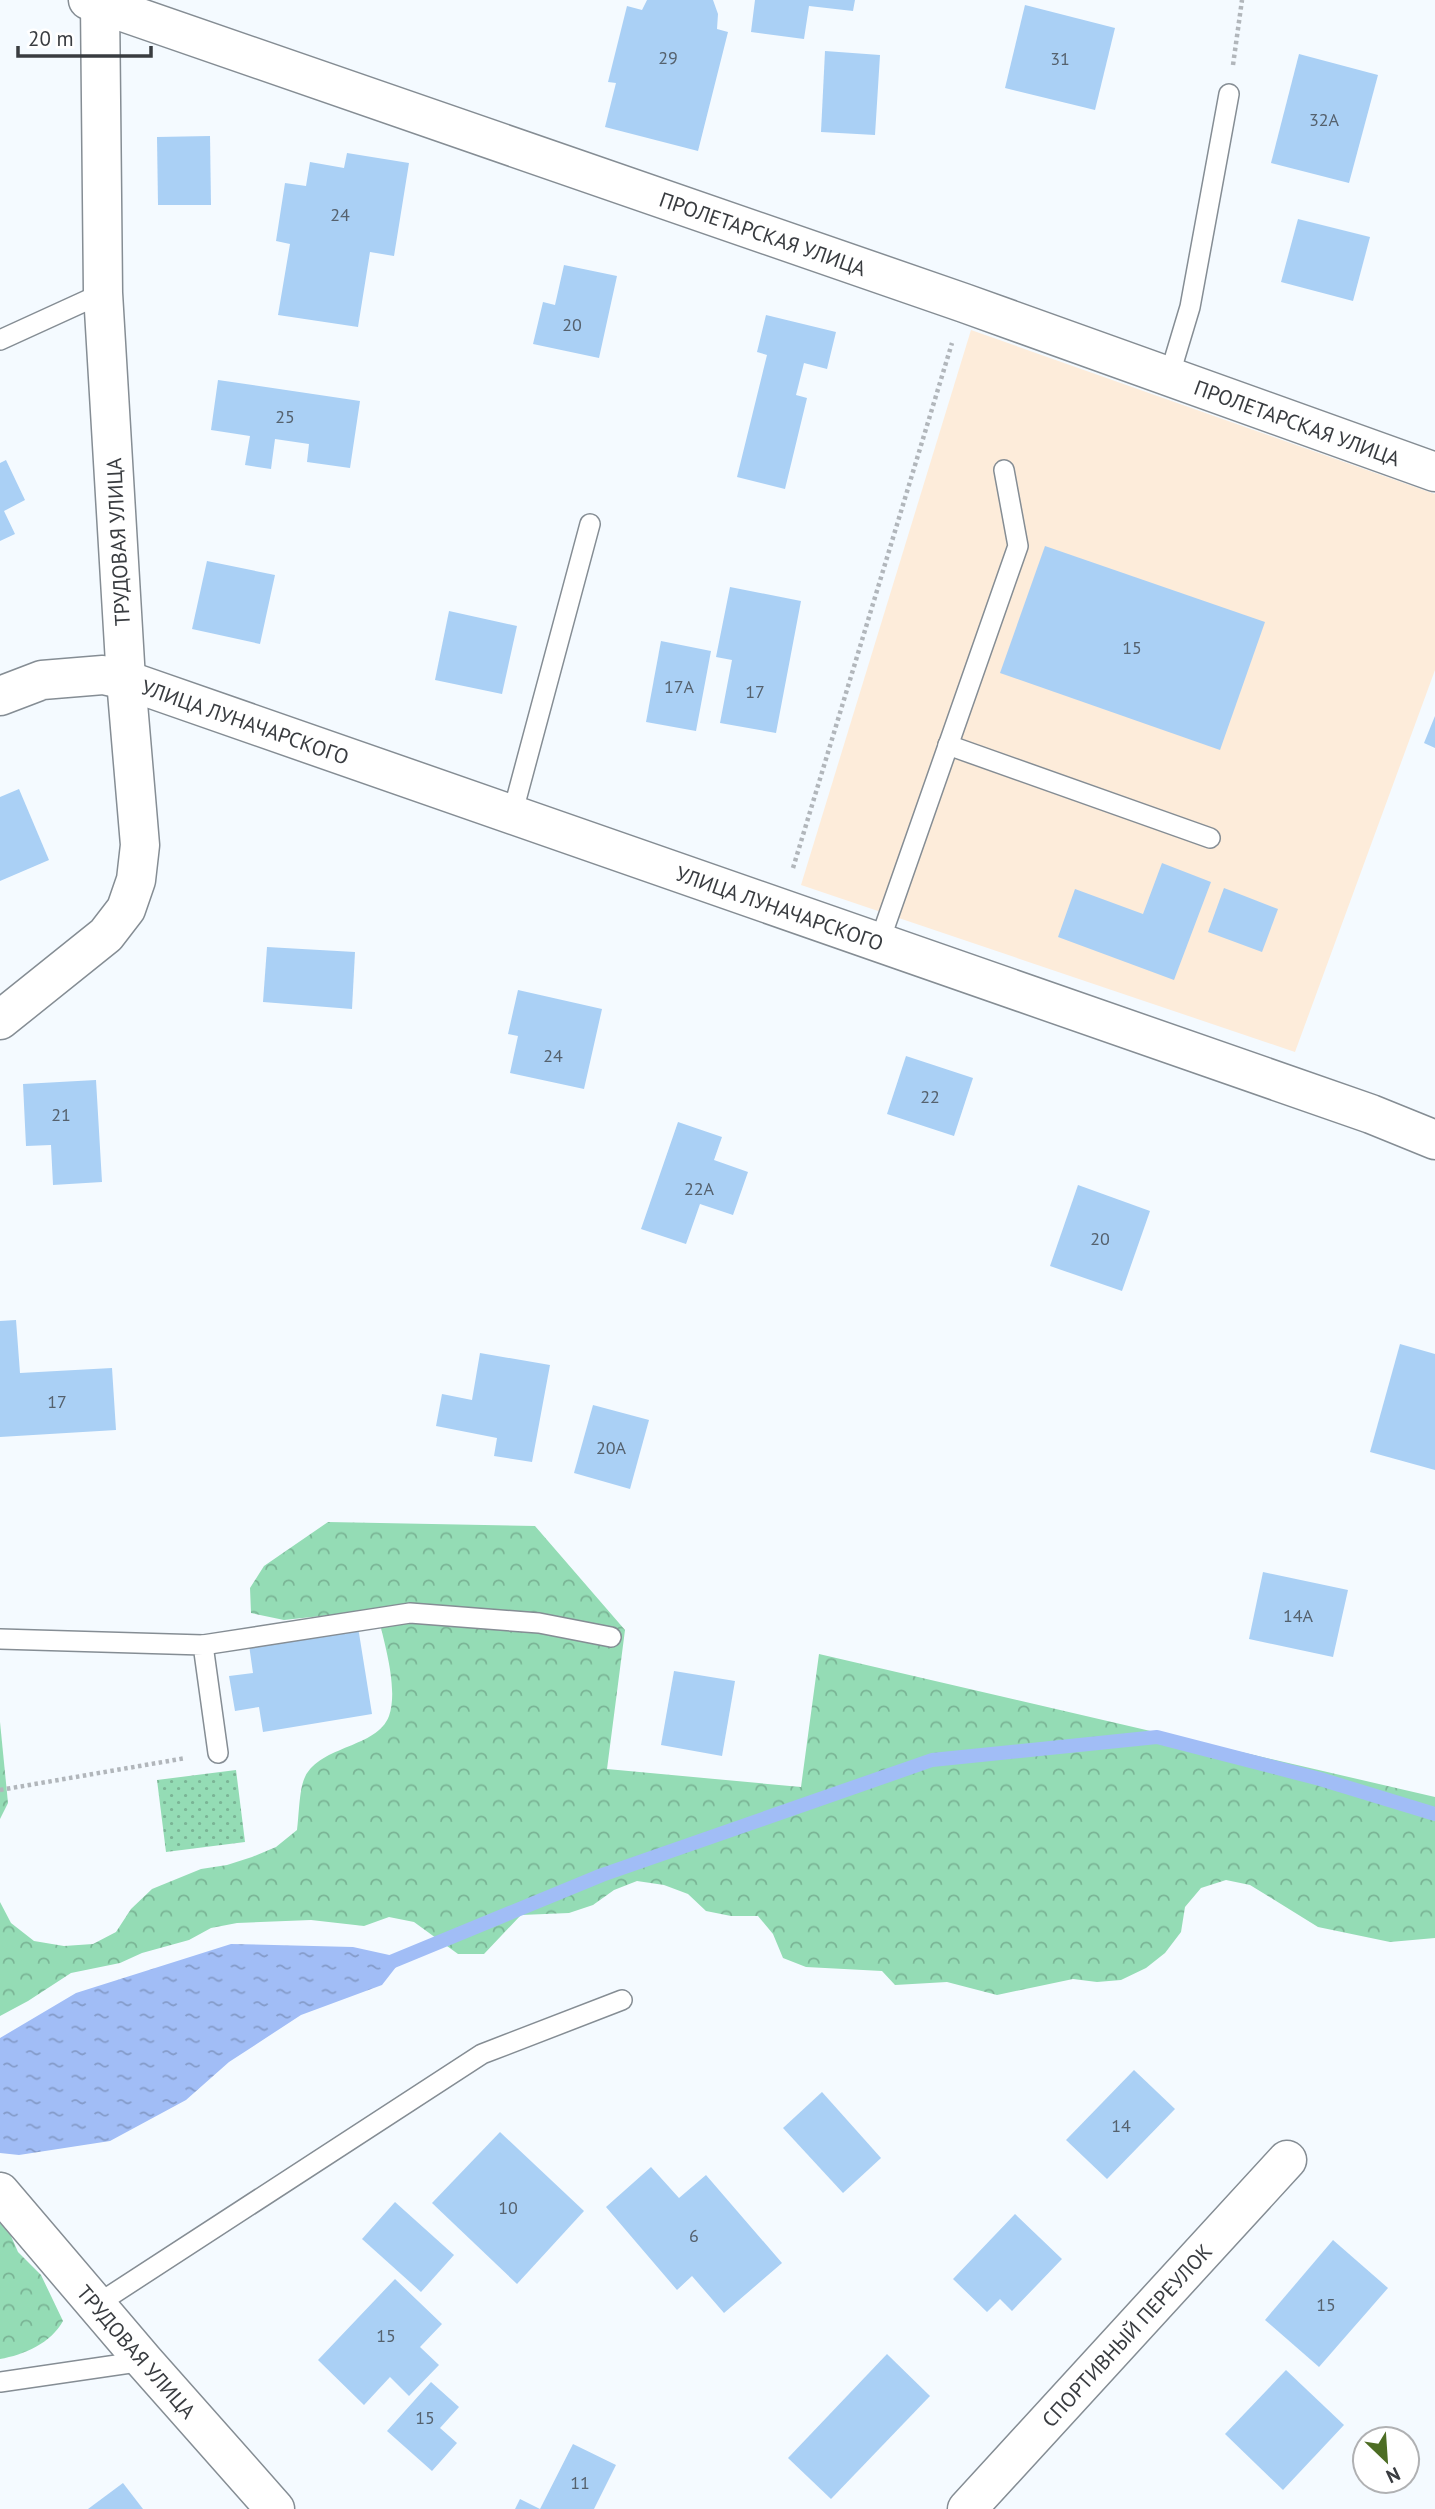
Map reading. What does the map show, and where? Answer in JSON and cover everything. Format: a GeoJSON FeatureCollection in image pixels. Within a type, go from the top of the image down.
{"type":"FeatureCollection","features":[{"type":"Feature","properties":{"kind":"street","name":"ТРУДОВАЯ УЛИЦА"},"geometry":{"type":"LineString","coordinates":[[0,1020],[106,935],[126,909],[136,880],[140,845],[126,680],[103,293],[94,2]]}},
{"type":"Feature","properties":{"kind":"street","name":"ПРОЛЕТАРСКАЯ УЛИЦА"},"geometry":{"type":"LineString","coordinates":[[94,2],[964,303],[1435,472]]}},
{"type":"Feature","properties":{"kind":"street","name":"УЛИЦА ЛУНАЧАРСКОГО"},"geometry":{"type":"LineString","coordinates":[[0,696],[42,680],[103,675],[126,680],[1371,1114],[1435,1140]]}},
{"type":"Feature","properties":{"kind":"street","name":"СПОРТИВНЫЙ ПЕРЕУЛОК"},"geometry":{"type":"LineString","coordinates":[[967,2509],[1287,2160]]}},
{"type":"Feature","properties":{"kind":"street","name":"ТРУДОВАЯ УЛИЦА"},"geometry":{"type":"LineString","coordinates":[[0,2192],[275,2509]]}},
{"type":"Feature","properties":{"kind":"lane"},"geometry":{"type":"LineString","coordinates":[[1169,377],[1190,307],[1229,94]]}},
{"type":"Feature","properties":{"kind":"lane"},"geometry":{"type":"LineString","coordinates":[[0,340],[103,293]]}},
{"type":"Feature","properties":{"kind":"lane"},"geometry":{"type":"LineString","coordinates":[[878,943],[1018,546],[1004,470]]}},
{"type":"Feature","properties":{"kind":"lane"},"geometry":{"type":"LineString","coordinates":[[512,815],[590,524]]}},
{"type":"Feature","properties":{"kind":"lane"},"geometry":{"type":"LineString","coordinates":[[948,745],[1210,838]]}},
{"type":"Feature","properties":{"kind":"lane"},"geometry":{"type":"LineString","coordinates":[[0,1639],[203,1645],[410,1613],[539,1623],[611,1637]]}},
{"type":"Feature","properties":{"kind":"lane"},"geometry":{"type":"LineString","coordinates":[[203,1645],[218,1753]]}},
{"type":"Feature","properties":{"kind":"lane"},"geometry":{"type":"LineString","coordinates":[[96,2305],[482,2054],[622,2000]]}},
{"type":"Feature","properties":{"kind":"lane"},"geometry":{"type":"LineString","coordinates":[[0,2382],[144,2361]]}},
{"type":"Feature","properties":{"kind":"path"},"geometry":{"type":"LineString","coordinates":[[1229,94],[1242,0]]}},
{"type":"Feature","properties":{"kind":"path"},"geometry":{"type":"LineString","coordinates":[[781,909],[964,303]]}},
{"type":"Feature","properties":{"kind":"path"},"geometry":{"type":"LineString","coordinates":[[0,1790],[218,1753]]}},
{"type":"Feature","properties":{"kind":"shaded area"},"geometry":{"type":"Polygon","coordinates":[[[971,330],[1435,494],[1435,670],[1295,1052],[801,885],[971,330]]]}},
{"type":"Feature","properties":{"kind":"green space"},"geometry":{"type":"Polygon","coordinates":[[[328,1522],[535,1526],[625,1630],[607,1769],[801,1787],[819,1654],[1435,1797],[1435,1938],[1390,1942],[1318,1927],[1250,1885],[1226,1880],[1201,1888],[1185,1907],[1181,1932],[1165,1953],[1146,1968],[1121,1980],[1097,1982],[1073,1979],[997,1995],[947,1982],[895,1985],[882,1971],[806,1967],[783,1958],[773,1934],[758,1916],[731,1916],[706,1911],[688,1894],[664,1885],[637,1881],[614,1890],[593,1905],[569,1913],[521,1915],[484,1954],[458,1954],[414,1922],[389,1917],[364,1926],[311,1920],[237,1923],[211,1928],[189,1940],[142,1953],[120,1963],[71,1973],[0,2016],[0,1902],[11,1923],[34,1941],[64,1946],[93,1944],[116,1932],[131,1909],[152,1889],[201,1869],[227,1865],[276,1847],[297,1830],[303,1782],[313,1767],[323,1758],[373,1735],[383,1726],[389,1716],[392,1691],[389,1663],[377,1610],[284,1620],[251,1613],[250,1588],[264,1566],[328,1522]]]}},
{"type":"Feature","properties":{"kind":"green space"},"geometry":{"type":"Polygon","coordinates":[[[0,1722],[8,1803],[0,1819],[0,1722]]]}},
{"type":"Feature","properties":{"kind":"green space"},"geometry":{"type":"Polygon","coordinates":[[[236,1770],[245,1842],[166,1852],[157,1780],[236,1770]]]}},
{"type":"Feature","properties":{"kind":"green space"},"geometry":{"type":"Polygon","coordinates":[[[0,2223],[11,2236],[18,2252],[41,2275],[63,2321],[51,2336],[36,2347],[0,2359],[0,2223]]]}},
{"type":"Feature","properties":{"kind":"water"},"geometry":{"type":"Polygon","coordinates":[[[231,1944],[353,1947],[403,1958],[382,1985],[301,2015],[229,2062],[186,2100],[110,2141],[19,2155],[0,2153],[0,2038],[76,1993],[231,1944]]]}},
{"type":"Feature","properties":{"kind":"building"},"geometry":{"type":"Polygon","coordinates":[[[647,0],[713,0],[718,14],[717,29],[728,32],[698,151],[605,127],[616,83],[608,82],[627,6],[642,10],[647,0]]]}},
{"type":"Feature","properties":{"kind":"building"},"geometry":{"type":"Polygon","coordinates":[[[755,0],[855,0],[853,11],[809,6],[804,39],[751,32],[755,0]]]}},
{"type":"Feature","properties":{"kind":"building"},"geometry":{"type":"Polygon","coordinates":[[[1025,5],[1115,28],[1095,110],[1005,88],[1025,5]]]}},
{"type":"Feature","properties":{"kind":"building"},"geometry":{"type":"Polygon","coordinates":[[[825,51],[880,55],[875,135],[821,132],[825,51]]]}},
{"type":"Feature","properties":{"kind":"building"},"geometry":{"type":"Polygon","coordinates":[[[1299,54],[1378,75],[1349,183],[1271,163],[1299,54]]]}},
{"type":"Feature","properties":{"kind":"building"},"geometry":{"type":"Polygon","coordinates":[[[210,136],[211,205],[158,205],[157,137],[210,136]]]}},
{"type":"Feature","properties":{"kind":"building"},"geometry":{"type":"Polygon","coordinates":[[[347,153],[409,163],[394,256],[370,252],[358,327],[278,315],[290,244],[276,241],[285,183],[306,186],[310,162],[344,168],[347,153]]]}},
{"type":"Feature","properties":{"kind":"building"},"geometry":{"type":"Polygon","coordinates":[[[1298,219],[1370,237],[1353,301],[1281,282],[1298,219]]]}},
{"type":"Feature","properties":{"kind":"building"},"geometry":{"type":"Polygon","coordinates":[[[564,265],[617,276],[599,358],[533,344],[543,302],[555,305],[564,265]]]}},
{"type":"Feature","properties":{"kind":"building"},"geometry":{"type":"Polygon","coordinates":[[[766,315],[836,332],[827,369],[804,363],[796,395],[807,398],[785,489],[737,477],[767,355],[757,352],[766,315]]]}},
{"type":"Feature","properties":{"kind":"building"},"geometry":{"type":"Polygon","coordinates":[[[218,380],[360,401],[350,468],[307,462],[309,444],[275,439],[271,469],[245,465],[250,436],[211,430],[218,380]]]}},
{"type":"Feature","properties":{"kind":"building"},"geometry":{"type":"Polygon","coordinates":[[[6,460],[25,500],[4,511],[15,534],[0,541],[0,463],[6,460]]]}},
{"type":"Feature","properties":{"kind":"building"},"geometry":{"type":"Polygon","coordinates":[[[1045,546],[1265,622],[1220,750],[1000,673],[1045,546]]]}},
{"type":"Feature","properties":{"kind":"building"},"geometry":{"type":"Polygon","coordinates":[[[207,561],[275,575],[260,644],[192,629],[207,561]]]}},
{"type":"Feature","properties":{"kind":"building"},"geometry":{"type":"Polygon","coordinates":[[[730,587],[801,601],[776,733],[720,723],[732,660],[716,657],[730,587]]]}},
{"type":"Feature","properties":{"kind":"building"},"geometry":{"type":"Polygon","coordinates":[[[449,611],[517,626],[502,694],[435,680],[449,611]]]}},
{"type":"Feature","properties":{"kind":"building"},"geometry":{"type":"Polygon","coordinates":[[[661,641],[711,651],[696,731],[646,722],[661,641]]]}},
{"type":"Feature","properties":{"kind":"building"},"geometry":{"type":"Polygon","coordinates":[[[1435,716],[1435,748],[1424,743],[1435,716]]]}},
{"type":"Feature","properties":{"kind":"building"},"geometry":{"type":"Polygon","coordinates":[[[19,789],[49,860],[0,881],[0,797],[19,789]]]}},
{"type":"Feature","properties":{"kind":"building"},"geometry":{"type":"Polygon","coordinates":[[[1162,863],[1211,882],[1174,980],[1058,937],[1075,889],[1143,914],[1162,863]]]}},
{"type":"Feature","properties":{"kind":"building"},"geometry":{"type":"Polygon","coordinates":[[[1224,888],[1278,909],[1262,952],[1208,932],[1224,888]]]}},
{"type":"Feature","properties":{"kind":"building"},"geometry":{"type":"Polygon","coordinates":[[[267,947],[355,952],[352,1009],[263,1002],[267,947]]]}},
{"type":"Feature","properties":{"kind":"building"},"geometry":{"type":"Polygon","coordinates":[[[518,990],[602,1009],[584,1089],[510,1073],[518,1036],[508,1034],[518,990]]]}},
{"type":"Feature","properties":{"kind":"building"},"geometry":{"type":"Polygon","coordinates":[[[906,1056],[973,1078],[954,1136],[887,1114],[906,1056]]]}},
{"type":"Feature","properties":{"kind":"building"},"geometry":{"type":"Polygon","coordinates":[[[96,1080],[102,1182],[53,1185],[51,1145],[26,1146],[23,1084],[96,1080]]]}},
{"type":"Feature","properties":{"kind":"building"},"geometry":{"type":"Polygon","coordinates":[[[678,1122],[722,1137],[714,1160],[748,1172],[733,1215],[700,1204],[686,1244],[641,1229],[678,1122]]]}},
{"type":"Feature","properties":{"kind":"building"},"geometry":{"type":"Polygon","coordinates":[[[1078,1185],[1150,1211],[1122,1291],[1050,1266],[1078,1185]]]}},
{"type":"Feature","properties":{"kind":"building"},"geometry":{"type":"Polygon","coordinates":[[[16,1320],[20,1373],[112,1368],[116,1430],[0,1437],[0,1321],[16,1320]]]}},
{"type":"Feature","properties":{"kind":"building"},"geometry":{"type":"Polygon","coordinates":[[[1400,1344],[1435,1354],[1435,1470],[1370,1452],[1400,1344]]]}},
{"type":"Feature","properties":{"kind":"building"},"geometry":{"type":"Polygon","coordinates":[[[480,1353],[550,1365],[532,1462],[494,1456],[497,1438],[436,1426],[442,1394],[472,1400],[480,1353]]]}},
{"type":"Feature","properties":{"kind":"building"},"geometry":{"type":"Polygon","coordinates":[[[593,1405],[649,1420],[630,1489],[574,1473],[593,1405]]]}},
{"type":"Feature","properties":{"kind":"building"},"geometry":{"type":"Polygon","coordinates":[[[1263,1572],[1348,1590],[1333,1657],[1249,1639],[1263,1572]]]}},
{"type":"Feature","properties":{"kind":"building"},"geometry":{"type":"Polygon","coordinates":[[[358,1627],[372,1714],[263,1732],[259,1707],[235,1711],[229,1676],[253,1673],[249,1645],[358,1627]]]}},
{"type":"Feature","properties":{"kind":"building"},"geometry":{"type":"Polygon","coordinates":[[[674,1671],[735,1681],[722,1756],[661,1745],[674,1671]]]}},
{"type":"Feature","properties":{"kind":"building"},"geometry":{"type":"Polygon","coordinates":[[[1134,2070],[1175,2109],[1107,2179],[1066,2140],[1134,2070]]]}},
{"type":"Feature","properties":{"kind":"building"},"geometry":{"type":"Polygon","coordinates":[[[822,2092],[881,2158],[843,2193],[783,2128],[822,2092]]]}},
{"type":"Feature","properties":{"kind":"building"},"geometry":{"type":"Polygon","coordinates":[[[500,2132],[584,2211],[517,2284],[432,2203],[500,2132]]]}},
{"type":"Feature","properties":{"kind":"building"},"geometry":{"type":"Polygon","coordinates":[[[651,2167],[679,2198],[706,2175],[782,2263],[724,2313],[692,2276],[677,2290],[606,2207],[651,2167]]]}},
{"type":"Feature","properties":{"kind":"building"},"geometry":{"type":"Polygon","coordinates":[[[395,2202],[454,2255],[421,2292],[362,2239],[395,2202]]]}},
{"type":"Feature","properties":{"kind":"building"},"geometry":{"type":"Polygon","coordinates":[[[1015,2214],[1062,2259],[1012,2311],[1000,2299],[987,2312],[953,2279],[1015,2214]]]}},
{"type":"Feature","properties":{"kind":"building"},"geometry":{"type":"Polygon","coordinates":[[[1333,2240],[1388,2288],[1319,2367],[1265,2320],[1333,2240]]]}},
{"type":"Feature","properties":{"kind":"building"},"geometry":{"type":"Polygon","coordinates":[[[395,2279],[442,2324],[420,2347],[439,2365],[409,2396],[390,2377],[364,2405],[318,2360],[395,2279]]]}},
{"type":"Feature","properties":{"kind":"building"},"geometry":{"type":"Polygon","coordinates":[[[887,2354],[930,2396],[831,2499],[788,2458],[887,2354]]]}},
{"type":"Feature","properties":{"kind":"building"},"geometry":{"type":"Polygon","coordinates":[[[1286,2370],[1344,2425],[1283,2490],[1225,2434],[1286,2370]]]}},
{"type":"Feature","properties":{"kind":"building"},"geometry":{"type":"Polygon","coordinates":[[[431,2382],[459,2407],[440,2428],[457,2443],[432,2471],[387,2431],[431,2382]]]}},
{"type":"Feature","properties":{"kind":"building"},"geometry":{"type":"Polygon","coordinates":[[[573,2444],[616,2465],[594,2509],[540,2509],[573,2444]]]}},
{"type":"Feature","properties":{"kind":"building"},"geometry":{"type":"Polygon","coordinates":[[[123,2483],[143,2509],[88,2509],[123,2483]]]}},
{"type":"Feature","properties":{"kind":"building"},"geometry":{"type":"Polygon","coordinates":[[[520,2499],[540,2509],[515,2509],[520,2499]]]}},
{"type":"Feature","properties":{"kind":"waterway"},"geometry":{"type":"LineString","coordinates":[[386,1964],[602,1875],[932,1760],[1157,1737],[1320,1779],[1435,1814]]}}]}
